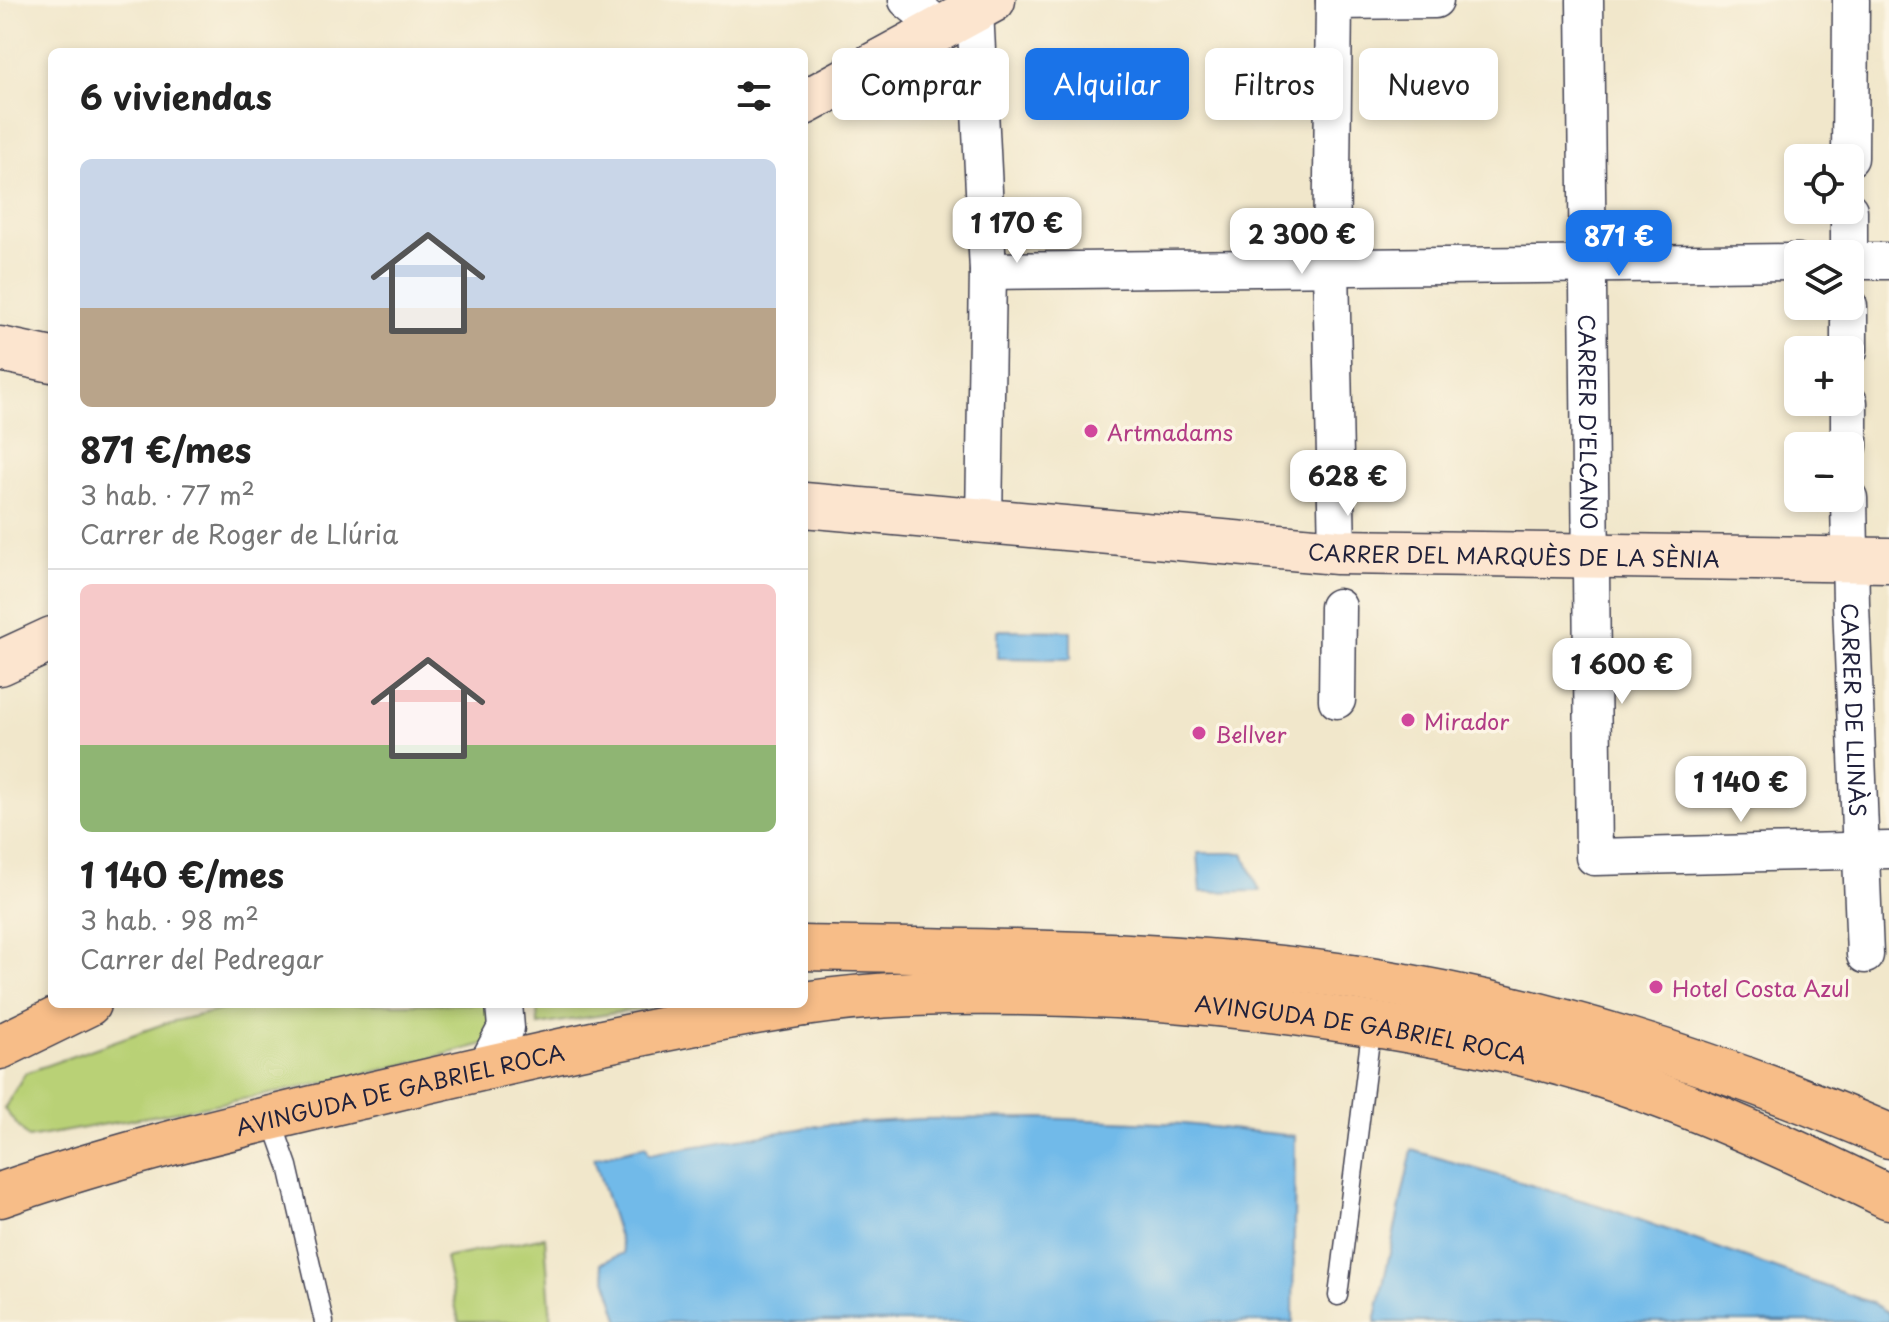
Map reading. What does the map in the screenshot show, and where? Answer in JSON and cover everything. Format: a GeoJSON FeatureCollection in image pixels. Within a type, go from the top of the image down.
{"type":"FeatureCollection","features":[{"type":"Feature","properties":{"kind":"highway","name":"AVINGUDA DE GABRIEL ROCA"},"geometry":{"type":"LineString","coordinates":[[808,948],[1166,958],[1355,978],[1425,989],[1562,1020],[1680,1054],[1783,1091],[1889,1136]]}},
{"type":"Feature","properties":{"kind":"highway","name":"AVINGUDA DE GABRIEL ROCA"},"geometry":{"type":"LineString","coordinates":[[808,1004],[923,994],[1073,994],[1261,1007],[1485,1044],[1618,1081],[1770,1140],[1889,1197]]}},
{"type":"Feature","properties":{"kind":"highway"},"geometry":{"type":"LineString","coordinates":[[0,1047],[80,1008]]}},
{"type":"Feature","properties":{"kind":"highway","name":"AVINGUDA DE GABRIEL ROCA"},"geometry":{"type":"LineString","coordinates":[[10,1184],[271,1118],[637,1033],[781,1008]]}},
{"type":"Feature","properties":{"kind":"street"},"geometry":{"type":"LineString","coordinates":[[907,0],[969,12]]}},
{"type":"Feature","properties":{"kind":"street"},"geometry":{"type":"LineString","coordinates":[[1337,552],[1331,267],[1334,1],[1435,0]]}},
{"type":"Feature","properties":{"kind":"street","name":"CARRER D'ELCANO"},"geometry":{"type":"LineString","coordinates":[[1585,0],[1594,857],[1875,851]]}},
{"type":"Feature","properties":{"kind":"street"},"geometry":{"type":"LineString","coordinates":[[1850,144],[1851,0]]}},
{"type":"Feature","properties":{"kind":"street"},"geometry":{"type":"LineString","coordinates":[[808,101],[969,12]]}},
{"type":"Feature","properties":{"kind":"street"},"geometry":{"type":"LineString","coordinates":[[969,12],[988,271],[984,521]]}},
{"type":"Feature","properties":{"kind":"street"},"geometry":{"type":"LineString","coordinates":[[1864,261],[1889,261]]}},
{"type":"Feature","properties":{"kind":"street"},"geometry":{"type":"LineString","coordinates":[[988,271],[1784,262]]}},
{"type":"Feature","properties":{"kind":"street"},"geometry":{"type":"LineString","coordinates":[[0,349],[48,359]]}},
{"type":"Feature","properties":{"kind":"street","name":"CARRER DEL MARQUÈS DE LA SÈNIA"},"geometry":{"type":"LineString","coordinates":[[808,505],[1337,552],[1869,560]]}},
{"type":"Feature","properties":{"kind":"street","name":"CARRER DE LLINÀS"},"geometry":{"type":"LineString","coordinates":[[1854,512],[1869,560],[1875,851],[1865,955]]}},
{"type":"Feature","properties":{"kind":"street"},"geometry":{"type":"LineString","coordinates":[[1337,700],[1338,607]]}},
{"type":"Feature","properties":{"kind":"street"},"geometry":{"type":"LineString","coordinates":[[0,663],[48,641]]}},
{"type":"Feature","properties":{"kind":"street"},"geometry":{"type":"LineString","coordinates":[[485,1068],[506,1028],[504,1008]]}},
{"type":"Feature","properties":{"kind":"lane"},"geometry":{"type":"LineString","coordinates":[[1338,1296],[1372,1024]]}},
{"type":"Feature","properties":{"kind":"lane"},"geometry":{"type":"LineString","coordinates":[[271,1118],[295,1193],[324,1322]]}},
{"type":"Feature","properties":{"kind":"green space"},"geometry":{"type":"Polygon","coordinates":[[[230,1008],[495,1008],[491,1042],[319,1084],[28,1138],[4,1109],[25,1073],[166,1023],[230,1008]]]}},
{"type":"Feature","properties":{"kind":"green space"},"geometry":{"type":"Polygon","coordinates":[[[537,1008],[646,1008],[538,1025],[537,1008]]]}},
{"type":"Feature","properties":{"kind":"green space"},"geometry":{"type":"Polygon","coordinates":[[[545,1237],[551,1322],[459,1322],[445,1258],[545,1237]]]}},
{"type":"Feature","properties":{"kind":"water"},"geometry":{"type":"Polygon","coordinates":[[[997,630],[1071,631],[1071,659],[997,658],[997,630]]]}},
{"type":"Feature","properties":{"kind":"water"},"geometry":{"type":"Polygon","coordinates":[[[1198,853],[1243,853],[1260,891],[1201,892],[1198,853]]]}},
{"type":"Feature","properties":{"kind":"water"},"geometry":{"type":"Polygon","coordinates":[[[1041,1118],[1184,1124],[1295,1136],[1293,1322],[620,1322],[601,1263],[624,1253],[594,1158],[646,1146],[649,1154],[823,1125],[920,1119],[1041,1118]]]}},
{"type":"Feature","properties":{"kind":"water"},"geometry":{"type":"Polygon","coordinates":[[[1412,1150],[1601,1206],[1872,1303],[1889,1313],[1889,1322],[1375,1322],[1412,1150]]]}},
{"type":"Feature","properties":{"kind":"place","name":"Artmadams"},"geometry":{"type":"Point","coordinates":[1091,431]}},
{"type":"Feature","properties":{"kind":"place","name":"Mirador"},"geometry":{"type":"Point","coordinates":[1408,720]}},
{"type":"Feature","properties":{"kind":"place","name":"Bellver"},"geometry":{"type":"Point","coordinates":[1199,733]}},
{"type":"Feature","properties":{"kind":"place","name":"Hotel Costa Azul"},"geometry":{"type":"Point","coordinates":[1656,987]}}]}
